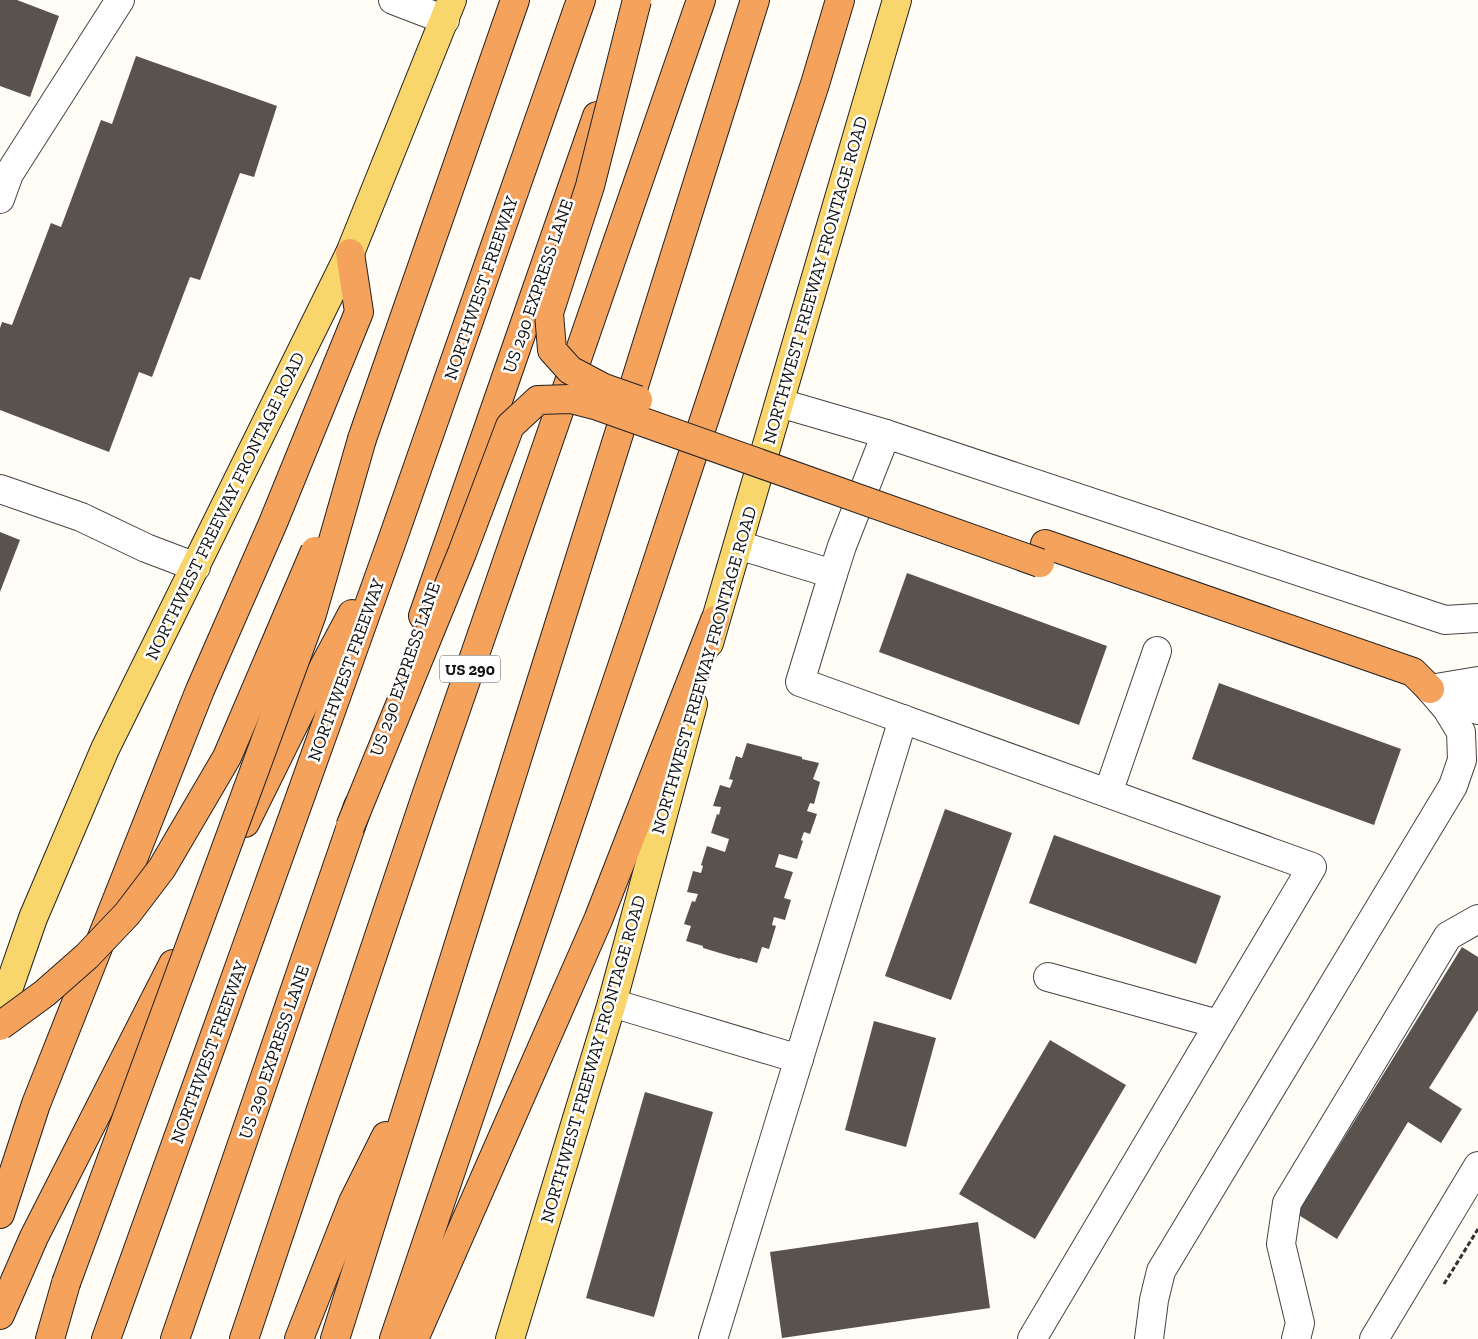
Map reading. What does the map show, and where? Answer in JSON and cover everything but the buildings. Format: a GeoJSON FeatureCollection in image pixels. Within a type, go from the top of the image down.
{"type":"FeatureCollection","features":[{"type":"Feature","properties":{"kind":"highway"},"geometry":{"type":"LineString","coordinates":[[50,1339],[66,1283],[312,614],[362,439],[515,0]]}},
{"type":"Feature","properties":{"kind":"highway","name":"NORTHWEST FREEWAY"},"geometry":{"type":"LineString","coordinates":[[106,1339],[394,538],[581,0]]}},
{"type":"Feature","properties":{"kind":"highway"},"geometry":{"type":"LineString","coordinates":[[637,0],[590,186],[549,313],[552,350],[570,370],[604,388],[1407,690],[1430,689]]}},
{"type":"Feature","properties":{"kind":"highway","name":"US 290 EXPRESS LANE"},"geometry":{"type":"LineString","coordinates":[[178,1330],[350,827],[637,0]]}},
{"type":"Feature","properties":{"kind":"highway","name":"US 290"},"geometry":{"type":"LineString","coordinates":[[244,1339],[421,808],[701,0]]}},
{"type":"Feature","properties":{"kind":"highway"},"geometry":{"type":"LineString","coordinates":[[335,1339],[428,1051],[755,0]]}},
{"type":"Feature","properties":{"kind":"highway"},"geometry":{"type":"LineString","coordinates":[[394,1339],[650,587],[812,94],[840,0]]}},
{"type":"Feature","properties":{"kind":"highway"},"geometry":{"type":"LineString","coordinates":[[0,1214],[36,1104],[200,690],[273,523],[359,312],[350,253]]}},
{"type":"Feature","properties":{"kind":"highway"},"geometry":{"type":"LineString","coordinates":[[350,827],[462,553],[510,426],[538,400],[571,399],[598,406],[1042,554]]}},
{"type":"Feature","properties":{"kind":"highway"},"geometry":{"type":"LineString","coordinates":[[0,1026],[46,993],[87,956],[127,914],[162,868],[227,757],[362,439]]}},
{"type":"Feature","properties":{"kind":"highway"},"geometry":{"type":"LineString","coordinates":[[0,1315],[34,1237],[307,698],[394,538]]}},
{"type":"Feature","properties":{"kind":"highway"},"geometry":{"type":"LineString","coordinates":[[414,1339],[598,920],[715,620]]}},
{"type":"Feature","properties":{"kind":"highway"},"geometry":{"type":"LineString","coordinates":[[300,1339],[353,1202],[428,1051]]}},
{"type":"Feature","properties":{"kind":"main road","name":"NORTHWEST FREEWAY FRONTAGE ROAD"},"geometry":{"type":"LineString","coordinates":[[510,1339],[612,1003],[715,620],[897,0]]}},
{"type":"Feature","properties":{"kind":"main road","name":"NORTHWEST FREEWAY FRONTAGE ROAD"},"geometry":{"type":"LineString","coordinates":[[0,1013],[33,918],[105,749],[350,253],[448,10]]}},
{"type":"Feature","properties":{"kind":"street"},"geometry":{"type":"LineString","coordinates":[[0,199],[5,172],[120,0]]}},
{"type":"Feature","properties":{"kind":"street"},"geometry":{"type":"LineString","coordinates":[[393,0],[448,10]]}},
{"type":"Feature","properties":{"kind":"street"},"geometry":{"type":"LineString","coordinates":[[780,403],[886,434],[1444,620],[1478,618]]}},
{"type":"Feature","properties":{"kind":"street"},"geometry":{"type":"LineString","coordinates":[[886,434],[842,546],[800,682],[1312,867],[1032,1339]]}},
{"type":"Feature","properties":{"kind":"street"},"geometry":{"type":"LineString","coordinates":[[0,489],[80,517],[146,548],[196,567]]}},
{"type":"Feature","properties":{"kind":"street"},"geometry":{"type":"LineString","coordinates":[[738,545],[833,574]]}},
{"type":"Feature","properties":{"kind":"street"},"geometry":{"type":"LineString","coordinates":[[1108,793],[1157,651]]}},
{"type":"Feature","properties":{"kind":"street"},"geometry":{"type":"LineString","coordinates":[[1430,689],[1478,681]]}},
{"type":"Feature","properties":{"kind":"street"},"geometry":{"type":"LineString","coordinates":[[1430,689],[1478,710]]}},
{"type":"Feature","properties":{"kind":"street"},"geometry":{"type":"LineString","coordinates":[[1149,1339],[1154,1300],[1161,1271],[1453,786],[1462,760],[1461,732],[1447,709],[1430,689]]}},
{"type":"Feature","properties":{"kind":"street"},"geometry":{"type":"LineString","coordinates":[[713,1339],[903,719]]}},
{"type":"Feature","properties":{"kind":"street"},"geometry":{"type":"LineString","coordinates":[[1453,786],[1478,768]]}},
{"type":"Feature","properties":{"kind":"street"},"geometry":{"type":"LineString","coordinates":[[1296,1339],[1300,1323],[1281,1244],[1287,1203],[1448,936],[1478,919]]}},
{"type":"Feature","properties":{"kind":"street"},"geometry":{"type":"LineString","coordinates":[[1048,977],[1218,1024]]}},
{"type":"Feature","properties":{"kind":"street"},"geometry":{"type":"LineString","coordinates":[[612,1003],[799,1059]]}},
{"type":"Feature","properties":{"kind":"street"},"geometry":{"type":"LineString","coordinates":[[1374,1339],[1478,1166]]}},
{"type":"Feature","properties":{"kind":"path"},"geometry":{"type":"LineString","coordinates":[[1444,1284],[1478,1229]]}}]}
